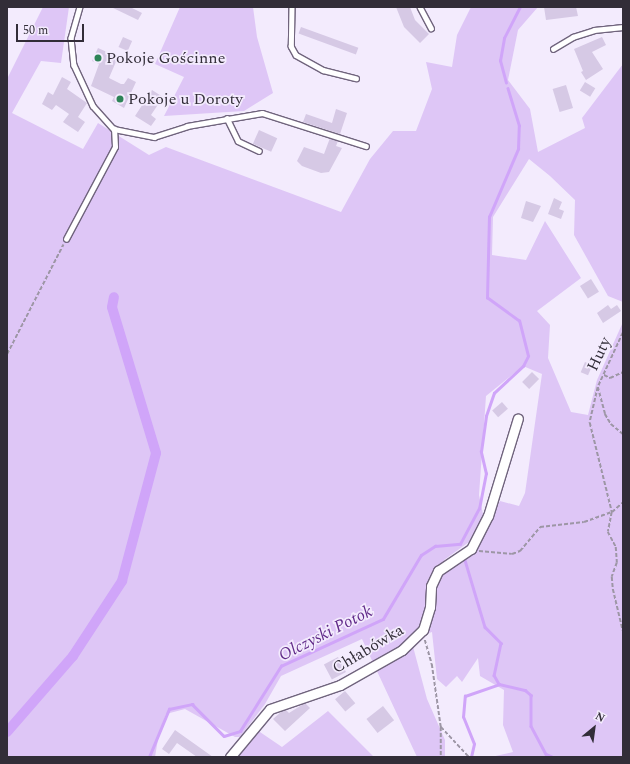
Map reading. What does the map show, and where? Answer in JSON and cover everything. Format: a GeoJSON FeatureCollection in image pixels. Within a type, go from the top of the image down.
{"type":"FeatureCollection","features":[{"type":"Feature","properties":{"kind":"street","name":"Chłabówka"},"geometry":{"type":"LineString","coordinates":[[230,757],[270,709],[340,685],[402,650],[423,630],[430,607],[431,586],[438,571],[471,549],[488,516],[518,418]]}},
{"type":"Feature","properties":{"kind":"lane"},"geometry":{"type":"LineString","coordinates":[[80,7],[71,38],[74,65],[93,106],[114,129],[154,137],[187,126],[262,113],[271,115],[314,132],[366,146]]}},
{"type":"Feature","properties":{"kind":"lane"},"geometry":{"type":"LineString","coordinates":[[292,7],[291,46],[296,54],[323,70],[356,78]]}},
{"type":"Feature","properties":{"kind":"lane"},"geometry":{"type":"LineString","coordinates":[[420,7],[431,28]]}},
{"type":"Feature","properties":{"kind":"lane"},"geometry":{"type":"LineString","coordinates":[[553,49],[573,37],[594,30],[623,27]]}},
{"type":"Feature","properties":{"kind":"lane"},"geometry":{"type":"LineString","coordinates":[[227,118],[238,141],[260,151]]}},
{"type":"Feature","properties":{"kind":"lane"},"geometry":{"type":"LineString","coordinates":[[66,239],[115,147],[114,129]]}},
{"type":"Feature","properties":{"kind":"path"},"geometry":{"type":"LineString","coordinates":[[7,354],[66,239]]}},
{"type":"Feature","properties":{"kind":"path","name":"Huty"},"geometry":{"type":"LineString","coordinates":[[612,512],[590,423],[598,387],[623,333]]}},
{"type":"Feature","properties":{"kind":"path"},"geometry":{"type":"LineString","coordinates":[[604,375],[610,378],[623,372]]}},
{"type":"Feature","properties":{"kind":"path"},"geometry":{"type":"LineString","coordinates":[[598,387],[605,414],[611,424],[623,434]]}},
{"type":"Feature","properties":{"kind":"path"},"geometry":{"type":"LineString","coordinates":[[471,549],[512,554],[520,551],[540,527],[584,522],[612,512],[623,502]]}},
{"type":"Feature","properties":{"kind":"path"},"geometry":{"type":"LineString","coordinates":[[612,512],[608,532],[616,547],[617,563],[612,576],[613,589],[623,631]]}},
{"type":"Feature","properties":{"kind":"path"},"geometry":{"type":"LineString","coordinates":[[423,630],[432,664],[441,727],[441,757]]}},
{"type":"Feature","properties":{"kind":"path"},"geometry":{"type":"LineString","coordinates":[[441,727],[469,757]]}},
{"type":"Feature","properties":{"kind":"shaded area"},"geometry":{"type":"Polygon","coordinates":[[[43,7],[69,7],[61,63],[41,61],[12,113],[83,149],[98,123],[149,155],[166,147],[341,212],[370,159],[393,131],[416,131],[432,89],[426,62],[452,67],[457,35],[471,7],[538,7],[518,30],[508,80],[530,109],[538,152],[585,128],[582,118],[623,64],[623,302],[608,296],[574,235],[575,200],[550,176],[529,159],[493,217],[492,255],[526,260],[545,221],[581,278],[537,311],[550,325],[548,358],[571,412],[588,415],[597,380],[623,322],[623,757],[491,757],[513,752],[503,725],[504,690],[480,676],[478,658],[462,682],[457,676],[446,687],[437,679],[432,632],[411,639],[427,699],[445,740],[445,757],[417,757],[362,639],[281,676],[265,704],[240,737],[235,737],[185,709],[166,714],[159,733],[155,757],[7,757],[7,79],[43,7]],[[523,366],[486,396],[479,495],[484,519],[469,542],[444,560],[442,575],[473,551],[500,501],[519,506],[525,493],[542,374],[523,366]]]}},
{"type":"Feature","properties":{"kind":"shaded area"},"geometry":{"type":"Polygon","coordinates":[[[180,7],[253,7],[257,37],[273,93],[244,111],[164,116],[184,77],[155,64],[180,7]]]}},
{"type":"Feature","properties":{"kind":"shaded area"},"geometry":{"type":"Polygon","coordinates":[[[328,711],[374,757],[232,757],[257,730],[282,747],[328,711]]]}},
{"type":"Feature","properties":{"kind":"building"},"geometry":{"type":"Polygon","coordinates":[[[111,7],[130,7],[142,13],[138,20],[111,7]]]}},
{"type":"Feature","properties":{"kind":"building"},"geometry":{"type":"Polygon","coordinates":[[[396,7],[410,7],[415,20],[429,34],[420,43],[404,27],[396,7]]]}},
{"type":"Feature","properties":{"kind":"building"},"geometry":{"type":"Polygon","coordinates":[[[544,7],[576,7],[578,16],[546,20],[544,7]]]}},
{"type":"Feature","properties":{"kind":"building"},"geometry":{"type":"Polygon","coordinates":[[[301,27],[358,48],[356,54],[299,34],[301,27]]]}},
{"type":"Feature","properties":{"kind":"building"},"geometry":{"type":"Polygon","coordinates":[[[123,37],[132,41],[128,51],[119,47],[123,37]]]}},
{"type":"Feature","properties":{"kind":"building"},"geometry":{"type":"Polygon","coordinates":[[[602,37],[606,45],[592,52],[603,69],[586,80],[581,72],[583,71],[574,49],[602,37]]]}},
{"type":"Feature","properties":{"kind":"building"},"geometry":{"type":"Polygon","coordinates":[[[98,48],[118,57],[109,78],[121,84],[124,84],[128,78],[136,82],[124,108],[112,101],[114,97],[91,86],[99,64],[92,61],[98,48]]]}},
{"type":"Feature","properties":{"kind":"building"},"geometry":{"type":"Polygon","coordinates":[[[62,77],[71,82],[67,89],[87,103],[78,117],[85,122],[78,132],[63,122],[69,114],[56,105],[52,110],[42,104],[48,92],[53,95],[62,77]]]}},
{"type":"Feature","properties":{"kind":"building"},"geometry":{"type":"Polygon","coordinates":[[[585,82],[595,88],[590,97],[580,91],[585,82]]]}},
{"type":"Feature","properties":{"kind":"building"},"geometry":{"type":"Polygon","coordinates":[[[566,85],[573,108],[560,112],[553,89],[566,85]]]}},
{"type":"Feature","properties":{"kind":"building"},"geometry":{"type":"Polygon","coordinates":[[[152,90],[163,97],[151,115],[156,119],[151,126],[135,116],[152,90]]]}},
{"type":"Feature","properties":{"kind":"building"},"geometry":{"type":"Polygon","coordinates":[[[336,109],[347,113],[340,134],[303,122],[306,114],[332,123],[336,109]]]}},
{"type":"Feature","properties":{"kind":"building"},"geometry":{"type":"Polygon","coordinates":[[[259,130],[277,138],[271,152],[253,144],[259,130]]]}},
{"type":"Feature","properties":{"kind":"building"},"geometry":{"type":"Polygon","coordinates":[[[330,138],[338,141],[336,146],[342,148],[329,172],[321,173],[302,166],[297,161],[304,147],[324,154],[330,138]]]}},
{"type":"Feature","properties":{"kind":"building"},"geometry":{"type":"Polygon","coordinates":[[[554,198],[562,202],[559,209],[564,211],[561,219],[548,214],[554,198]]]}},
{"type":"Feature","properties":{"kind":"building"},"geometry":{"type":"Polygon","coordinates":[[[526,201],[541,206],[533,222],[521,218],[526,201]]]}},
{"type":"Feature","properties":{"kind":"building"},"geometry":{"type":"Polygon","coordinates":[[[591,279],[599,292],[588,299],[580,286],[591,279]]]}},
{"type":"Feature","properties":{"kind":"building"},"geometry":{"type":"Polygon","coordinates":[[[608,305],[611,309],[617,305],[621,311],[603,323],[597,313],[608,305]]]}},
{"type":"Feature","properties":{"kind":"building"},"geometry":{"type":"Polygon","coordinates":[[[585,362],[592,365],[588,375],[581,372],[585,362]]]}},
{"type":"Feature","properties":{"kind":"building"},"geometry":{"type":"Polygon","coordinates":[[[532,372],[539,379],[529,389],[522,382],[532,372]]]}},
{"type":"Feature","properties":{"kind":"building"},"geometry":{"type":"Polygon","coordinates":[[[502,402],[508,409],[498,417],[492,411],[502,402]]]}},
{"type":"Feature","properties":{"kind":"building"},"geometry":{"type":"Polygon","coordinates":[[[338,657],[346,672],[332,680],[324,665],[338,657]]]}},
{"type":"Feature","properties":{"kind":"building"},"geometry":{"type":"Polygon","coordinates":[[[345,691],[355,703],[345,712],[335,699],[345,691]]]}},
{"type":"Feature","properties":{"kind":"building"},"geometry":{"type":"Polygon","coordinates":[[[305,703],[310,708],[285,731],[273,719],[282,711],[286,710],[289,713],[305,703]]]}},
{"type":"Feature","properties":{"kind":"building"},"geometry":{"type":"Polygon","coordinates":[[[383,706],[394,720],[378,733],[366,719],[383,706]]]}},
{"type":"Feature","properties":{"kind":"building"},"geometry":{"type":"Polygon","coordinates":[[[175,730],[213,757],[197,757],[177,743],[169,754],[162,749],[175,730]]]}},
{"type":"Feature","properties":{"kind":"waterway","name":"Olczyski Potok"},"geometry":{"type":"LineString","coordinates":[[506,83],[500,61],[504,38],[520,7]]}},
{"type":"Feature","properties":{"kind":"waterway","name":"Olczyski Potok"},"geometry":{"type":"LineString","coordinates":[[149,757],[169,709],[192,704],[224,736],[240,731],[281,666],[383,619],[421,555],[435,546],[460,544],[479,509],[486,474],[481,452],[486,416],[494,393],[523,366],[528,356],[519,321],[487,298],[489,217],[518,149],[519,126],[508,89]]}},
{"type":"Feature","properties":{"kind":"waterway"},"geometry":{"type":"LineString","coordinates":[[7,732],[73,656],[122,581],[156,453],[112,307],[114,297]]}},
{"type":"Feature","properties":{"kind":"waterway"},"geometry":{"type":"LineString","coordinates":[[465,560],[485,627],[501,643],[494,675],[499,684],[525,690],[531,695],[531,726],[546,754],[553,757]]}},
{"type":"Feature","properties":{"kind":"waterway"},"geometry":{"type":"LineString","coordinates":[[471,757],[474,744],[463,717],[465,696],[499,684]]}},
{"type":"Feature","properties":{"kind":"place","name":"Pokoje Gościnne"},"geometry":{"type":"Point","coordinates":[98,58]}},
{"type":"Feature","properties":{"kind":"place","name":"Pokoje u Doroty"},"geometry":{"type":"Point","coordinates":[120,99]}}]}
